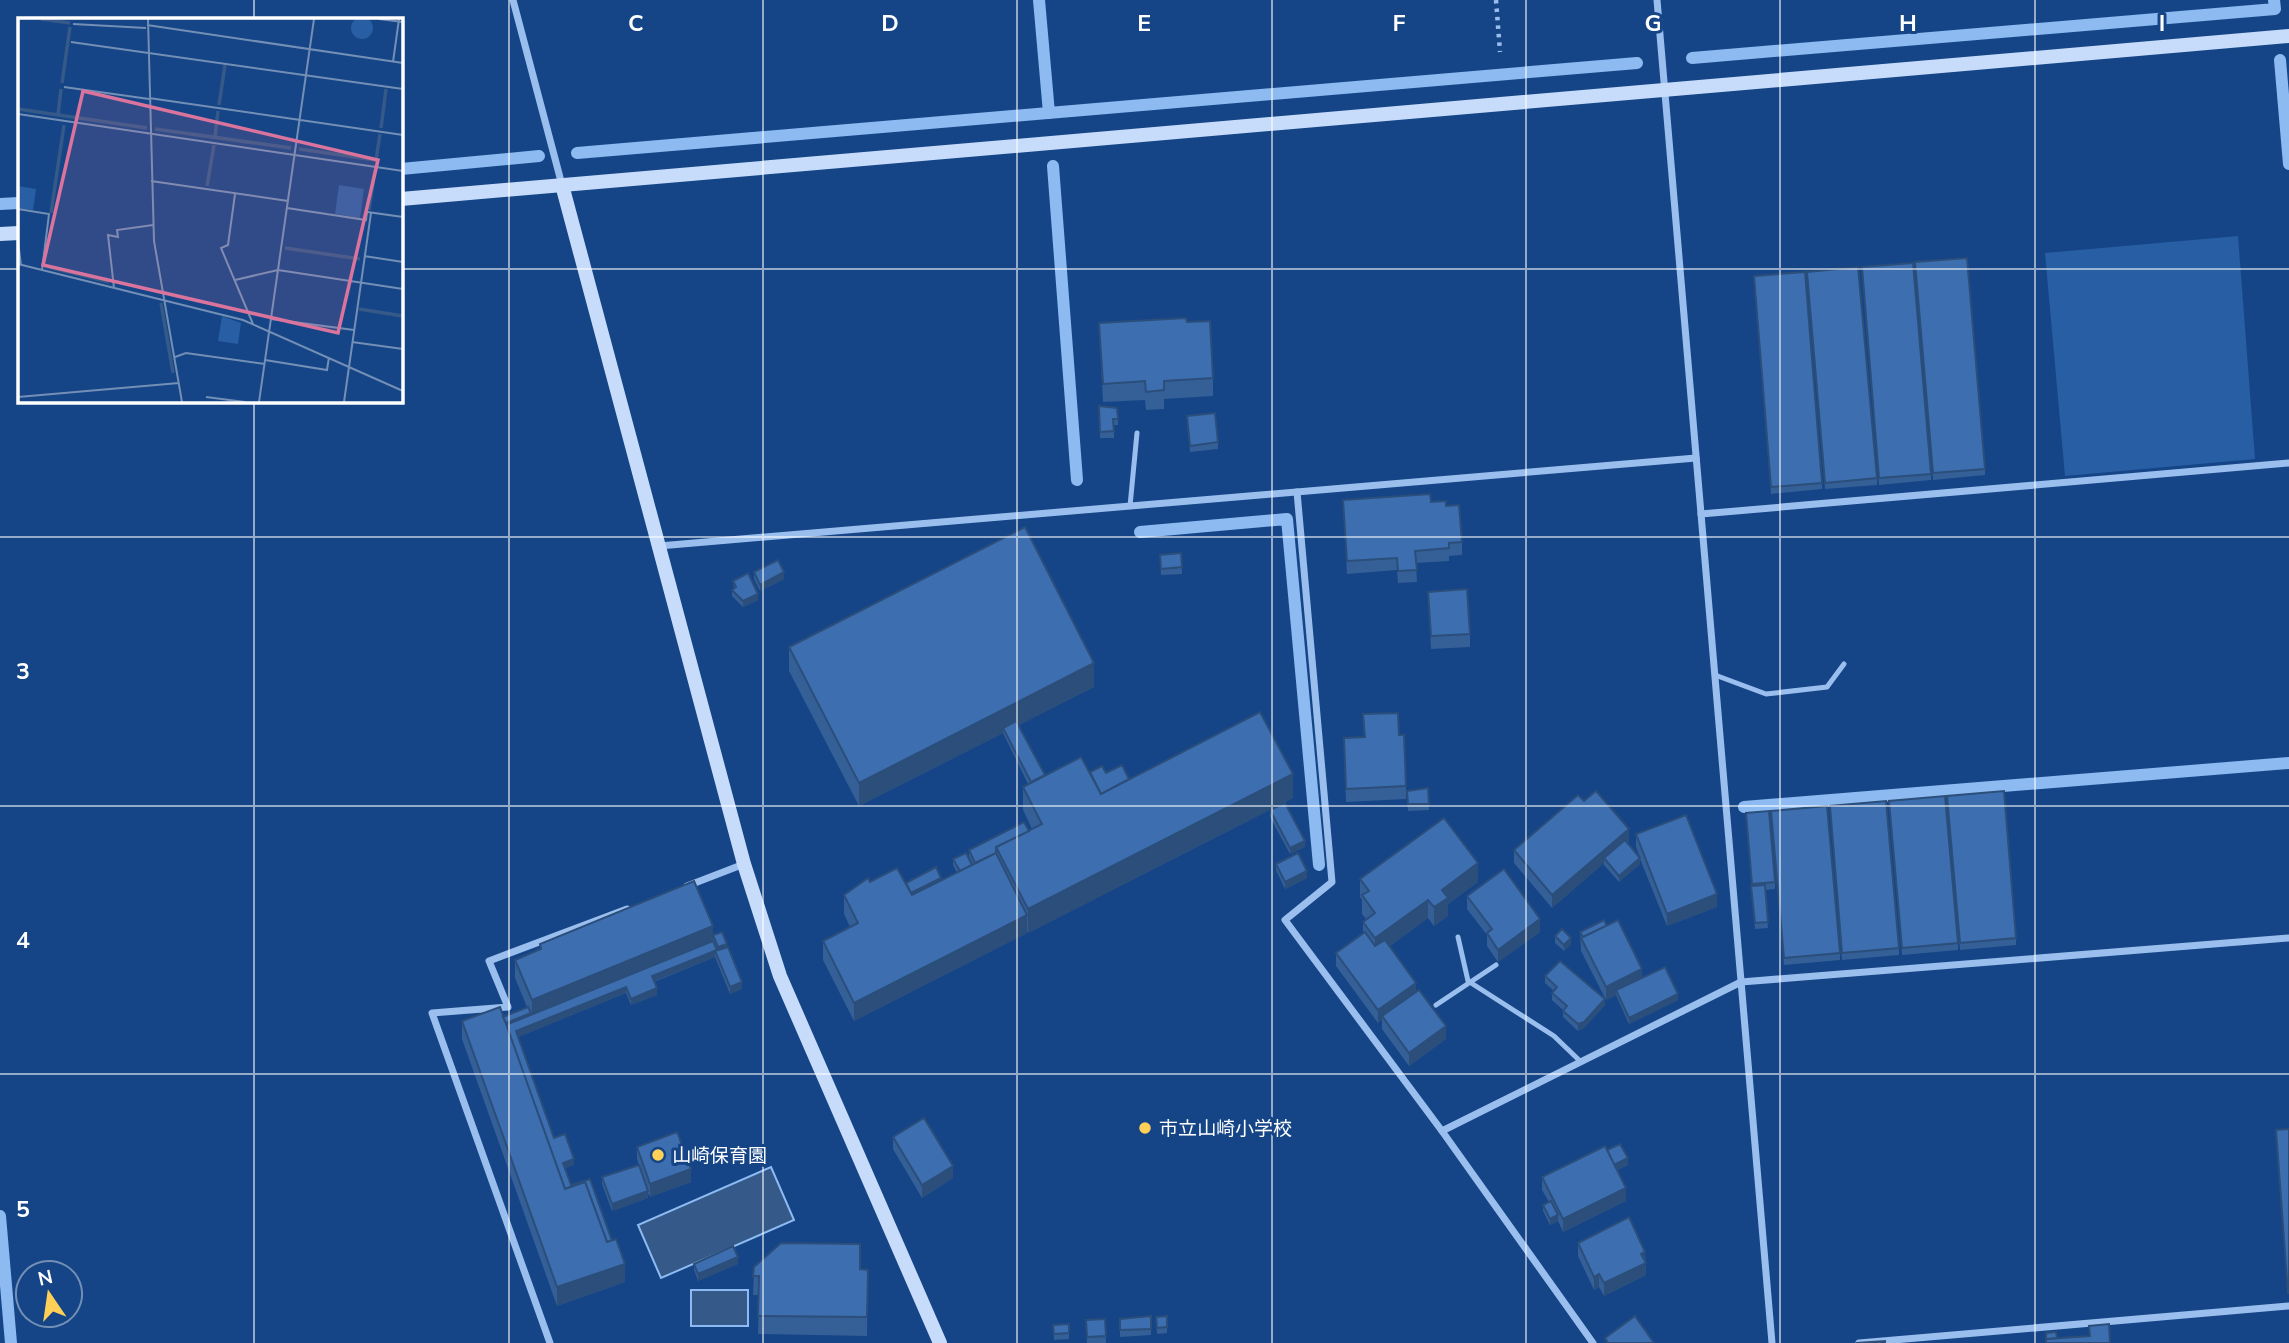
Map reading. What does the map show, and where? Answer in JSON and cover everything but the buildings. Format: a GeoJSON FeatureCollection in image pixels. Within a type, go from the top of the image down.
{"type":"FeatureCollection","features":[{"type":"Feature","properties":{"kind":"street"},"geometry":{"type":"LineString","coordinates":[[513,0],[744,864],[780,976],[940,1343]]}},
{"type":"Feature","properties":{"kind":"street"},"geometry":{"type":"LineString","coordinates":[[1657,0],[1772,1343]]}},
{"type":"Feature","properties":{"kind":"street"},"geometry":{"type":"LineString","coordinates":[[402,199],[2289,36]]}},
{"type":"Feature","properties":{"kind":"street"},"geometry":{"type":"LineString","coordinates":[[0,234],[18,233]]}},
{"type":"Feature","properties":{"kind":"street"},"geometry":{"type":"LineString","coordinates":[[659,545],[1696,458]]}},
{"type":"Feature","properties":{"kind":"street"},"geometry":{"type":"LineString","coordinates":[[1701,514],[2289,463]]}},
{"type":"Feature","properties":{"kind":"street"},"geometry":{"type":"LineString","coordinates":[[1297,492],[1332,882],[1285,920],[1442,1131],[1593,1343]]}},
{"type":"Feature","properties":{"kind":"street"},"geometry":{"type":"LineString","coordinates":[[680,888],[744,864]]}},
{"type":"Feature","properties":{"kind":"street"},"geometry":{"type":"LineString","coordinates":[[550,1343],[432,1013],[508,1006],[489,961],[642,903]]}},
{"type":"Feature","properties":{"kind":"street"},"geometry":{"type":"LineString","coordinates":[[1442,1131],[1741,982],[2289,939]]}},
{"type":"Feature","properties":{"kind":"street"},"geometry":{"type":"LineString","coordinates":[[1859,1343],[2289,1306]]}},
{"type":"Feature","properties":{"kind":"lane"},"geometry":{"type":"LineString","coordinates":[[1130,506],[1137,433]]}},
{"type":"Feature","properties":{"kind":"lane"},"geometry":{"type":"LineString","coordinates":[[1715,675],[1766,694],[1827,687],[1844,664]]}},
{"type":"Feature","properties":{"kind":"lane"},"geometry":{"type":"LineString","coordinates":[[1458,937],[1468,981],[1553,1036],[1581,1062]]}},
{"type":"Feature","properties":{"kind":"lane"},"geometry":{"type":"LineString","coordinates":[[1436,1005],[1468,981],[1496,965]]}},
{"type":"Feature","properties":{"kind":"path"},"geometry":{"type":"LineString","coordinates":[[1496,0],[1500,52]]}},
{"type":"Feature","properties":{"kind":"shaded area"},"geometry":{"type":"Polygon","coordinates":[[[2238,236],[2255,459],[2065,476],[2045,253],[2238,236]]]}},
{"type":"Feature","properties":{"kind":"shaded area"},"geometry":{"type":"Polygon","coordinates":[[[771,1167],[794,1220],[661,1278],[638,1225],[771,1167]]]}},
{"type":"Feature","properties":{"kind":"shaded area"},"geometry":{"type":"Polygon","coordinates":[[[691,1290],[748,1290],[748,1326],[691,1326],[691,1290]]]}},
{"type":"Feature","properties":{"kind":"waterway"},"geometry":{"type":"LineString","coordinates":[[1039,0],[1049,113]]}},
{"type":"Feature","properties":{"kind":"waterway"},"geometry":{"type":"LineString","coordinates":[[1692,58],[2275,9],[2274,0]]}},
{"type":"Feature","properties":{"kind":"waterway"},"geometry":{"type":"LineString","coordinates":[[2280,60],[2289,164]]}},
{"type":"Feature","properties":{"kind":"waterway"},"geometry":{"type":"LineString","coordinates":[[577,153],[1637,63]]}},
{"type":"Feature","properties":{"kind":"waterway"},"geometry":{"type":"LineString","coordinates":[[402,169],[539,156]]}},
{"type":"Feature","properties":{"kind":"waterway"},"geometry":{"type":"LineString","coordinates":[[1053,166],[1077,480]]}},
{"type":"Feature","properties":{"kind":"waterway"},"geometry":{"type":"LineString","coordinates":[[0,204],[18,203]]}},
{"type":"Feature","properties":{"kind":"waterway"},"geometry":{"type":"LineString","coordinates":[[1140,532],[1287,519],[1319,865]]}},
{"type":"Feature","properties":{"kind":"waterway"},"geometry":{"type":"LineString","coordinates":[[1744,807],[2289,763]]}},
{"type":"Feature","properties":{"kind":"waterway"},"geometry":{"type":"LineString","coordinates":[[0,1216],[11,1343]]}},
{"type":"Feature","properties":{"kind":"place","name":"市立山崎小学校"},"geometry":{"type":"Point","coordinates":[1145,1128]}},
{"type":"Feature","properties":{"kind":"place","name":"山崎保育園"},"geometry":{"type":"Point","coordinates":[658,1155]}}]}
